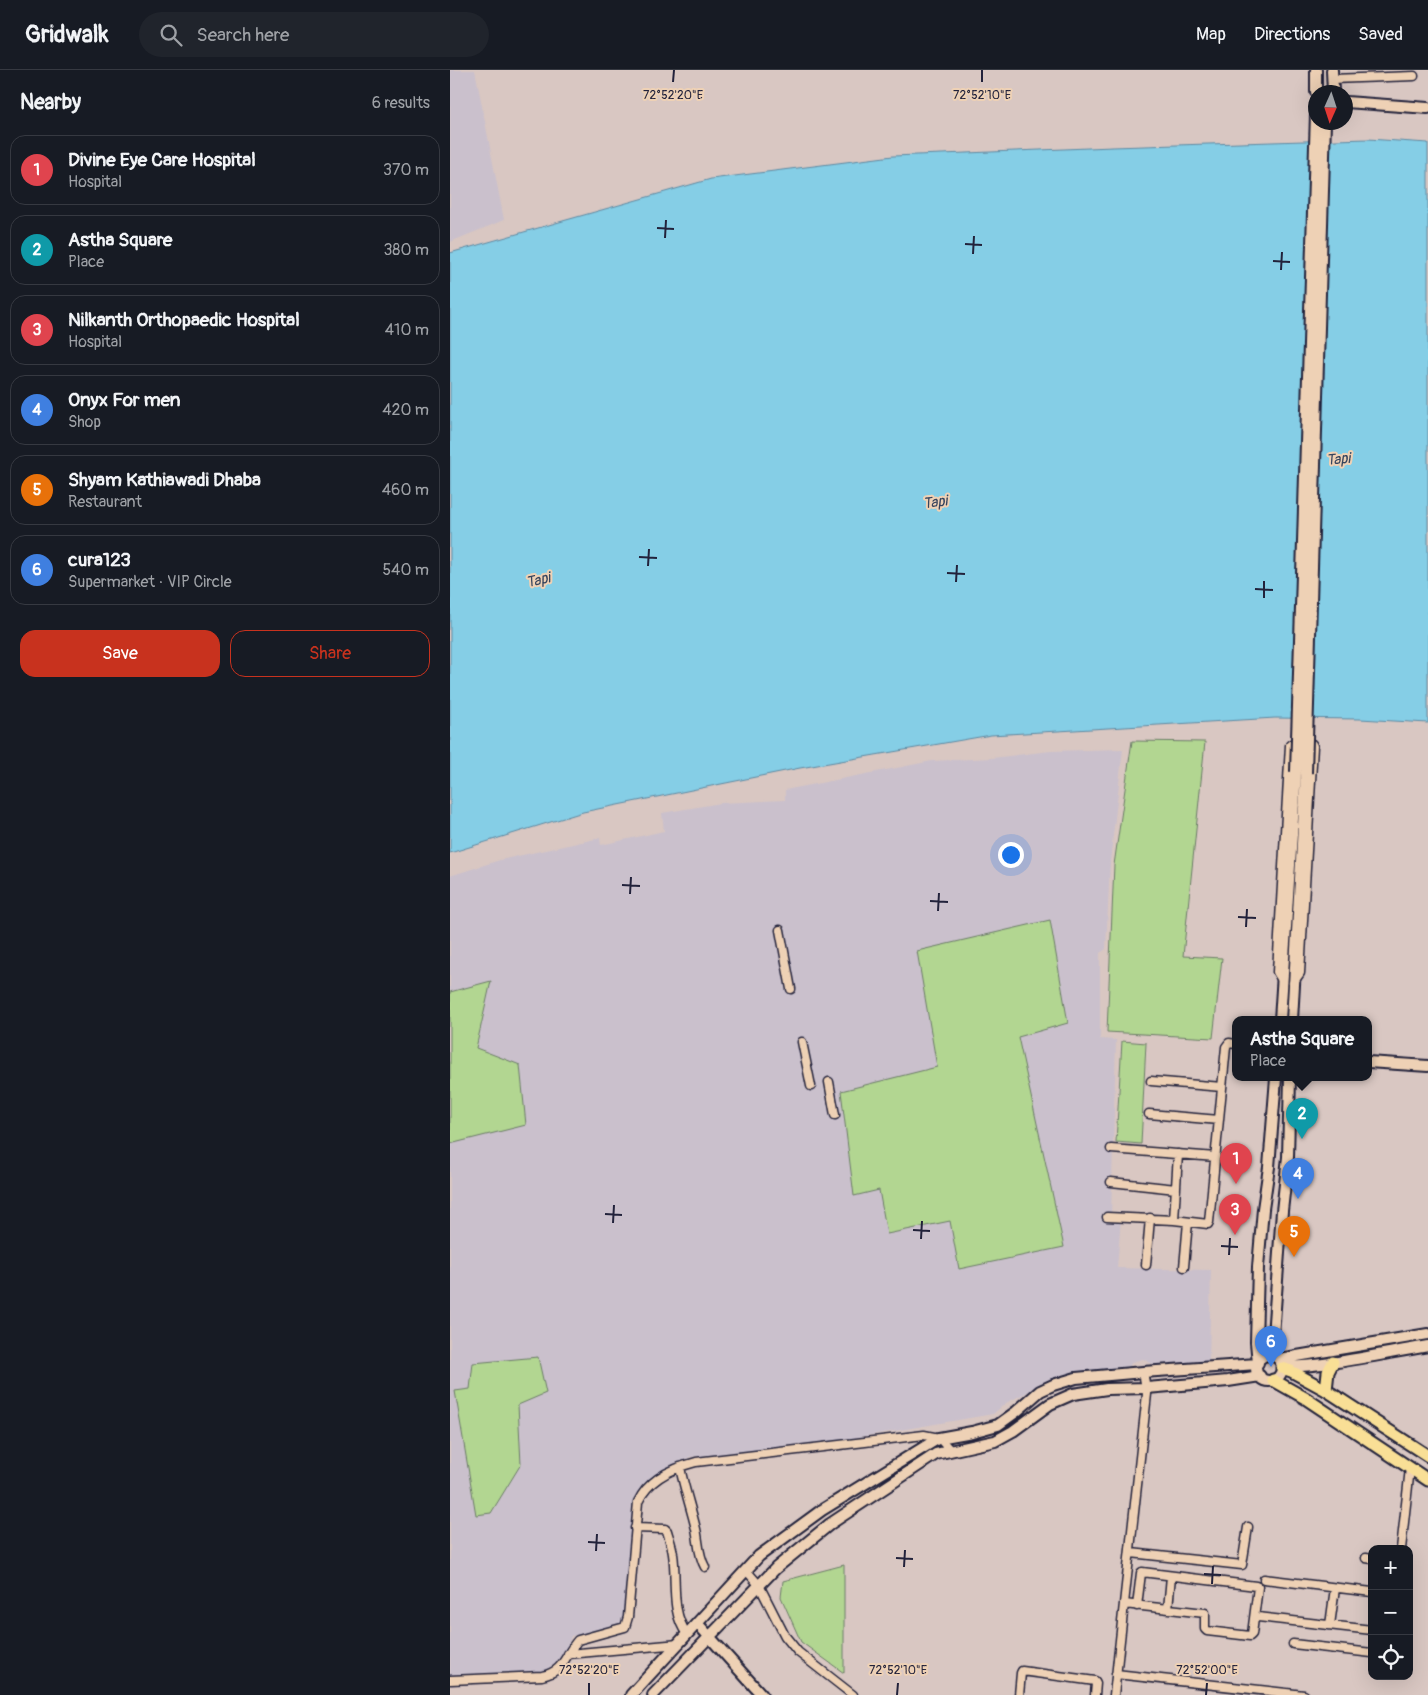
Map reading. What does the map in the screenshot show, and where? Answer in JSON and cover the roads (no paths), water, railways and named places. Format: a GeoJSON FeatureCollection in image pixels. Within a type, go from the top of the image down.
{"type":"FeatureCollection","features":[{"type":"Feature","properties":{"kind":"main road"},"geometry":{"type":"LineString","coordinates":[[1316,70],[1316,85]]}},
{"type":"Feature","properties":{"kind":"main road"},"geometry":{"type":"LineString","coordinates":[[1353,103],[1428,108]]}},
{"type":"Feature","properties":{"kind":"main road"},"geometry":{"type":"LineString","coordinates":[[1301,772],[1316,130]]}},
{"type":"Feature","properties":{"kind":"main road"},"geometry":{"type":"LineString","coordinates":[[1281,1016],[1288,983],[1301,772],[1325,130]]}},
{"type":"Feature","properties":{"kind":"main road"},"geometry":{"type":"LineString","coordinates":[[1288,983],[1292,1016]]}},
{"type":"Feature","properties":{"kind":"main road"},"geometry":{"type":"LineString","coordinates":[[1372,1062],[1428,1066]]}},
{"type":"Feature","properties":{"kind":"main road"},"geometry":{"type":"LineString","coordinates":[[1276,1081],[1269,1167],[1262,1209],[1258,1267],[1257,1371],[1265,1380],[1273,1380],[1305,1398],[1428,1480]]}},
{"type":"Feature","properties":{"kind":"main road"},"geometry":{"type":"LineString","coordinates":[[1273,1380],[1280,1375],[1280,1363],[1273,1336],[1288,1157],[1290,1081]]}},
{"type":"Feature","properties":{"kind":"main road"},"geometry":{"type":"LineString","coordinates":[[1280,1363],[1428,1334]]}},
{"type":"Feature","properties":{"kind":"main road"},"geometry":{"type":"LineString","coordinates":[[1377,1343],[1379,1354]]}},
{"type":"Feature","properties":{"kind":"main road"},"geometry":{"type":"LineString","coordinates":[[1280,1363],[1297,1366],[1333,1362],[1428,1346]]}},
{"type":"Feature","properties":{"kind":"main road"},"geometry":{"type":"LineString","coordinates":[[631,1695],[759,1556],[822,1510],[939,1438],[998,1425],[1040,1391],[1076,1378],[1257,1364],[1267,1355],[1291,1371],[1326,1390],[1428,1456]]}},
{"type":"Feature","properties":{"kind":"main road"},"geometry":{"type":"LineString","coordinates":[[1326,1390],[1328,1372],[1333,1362]]}},
{"type":"Feature","properties":{"kind":"main road"},"geometry":{"type":"LineString","coordinates":[[653,1695],[776,1568],[830,1524],[936,1454],[995,1442],[1050,1404],[1073,1394],[1228,1381],[1260,1376]]}},
{"type":"Feature","properties":{"kind":"main road"},"geometry":{"type":"LineString","coordinates":[[697,1624],[762,1695]]}},
{"type":"Feature","properties":{"kind":"street"},"geometry":{"type":"LineString","coordinates":[[1330,73],[1414,76]]}},
{"type":"Feature","properties":{"kind":"street"},"geometry":{"type":"LineString","coordinates":[[1293,743],[1312,744],[1300,973],[1288,983],[1277,972],[1290,745],[1293,743]]}},
{"type":"Feature","properties":{"kind":"street"},"geometry":{"type":"LineString","coordinates":[[780,930],[791,989]]}},
{"type":"Feature","properties":{"kind":"street"},"geometry":{"type":"LineString","coordinates":[[802,1042],[811,1086]]}},
{"type":"Feature","properties":{"kind":"street"},"geometry":{"type":"LineString","coordinates":[[1107,1217],[1150,1218],[1208,1224],[1211,1220],[1226,1047],[1229,1043],[1232,1043]]}},
{"type":"Feature","properties":{"kind":"street"},"geometry":{"type":"LineString","coordinates":[[1151,1081],[1222,1087]]}},
{"type":"Feature","properties":{"kind":"street"},"geometry":{"type":"LineString","coordinates":[[828,1082],[835,1116]]}},
{"type":"Feature","properties":{"kind":"street"},"geometry":{"type":"LineString","coordinates":[[1149,1114],[1220,1120]]}},
{"type":"Feature","properties":{"kind":"street"},"geometry":{"type":"LineString","coordinates":[[1111,1149],[1216,1158]]}},
{"type":"Feature","properties":{"kind":"street"},"geometry":{"type":"LineString","coordinates":[[1174,1220],[1178,1154]]}},
{"type":"Feature","properties":{"kind":"street"},"geometry":{"type":"LineString","coordinates":[[1111,1182],[1176,1189]]}},
{"type":"Feature","properties":{"kind":"street"},"geometry":{"type":"LineString","coordinates":[[1146,1265],[1150,1218]]}},
{"type":"Feature","properties":{"kind":"street"},"geometry":{"type":"LineString","coordinates":[[1184,1267],[1188,1222]]}},
{"type":"Feature","properties":{"kind":"street"},"geometry":{"type":"LineString","coordinates":[[1114,1695],[1131,1553],[1147,1388],[1143,1372]]}},
{"type":"Feature","properties":{"kind":"street"},"geometry":{"type":"LineString","coordinates":[[450,1680],[551,1674],[558,1670],[576,1642],[581,1638],[625,1627],[628,1617],[638,1502],[650,1484],[680,1467],[696,1462],[924,1436],[939,1438],[951,1451]]}},
{"type":"Feature","properties":{"kind":"street"},"geometry":{"type":"LineString","coordinates":[[680,1467],[696,1529],[699,1554],[705,1567]]}},
{"type":"Feature","properties":{"kind":"street"},"geometry":{"type":"LineString","coordinates":[[1400,1545],[1410,1468]]}},
{"type":"Feature","properties":{"kind":"street"},"geometry":{"type":"LineString","coordinates":[[1131,1553],[1242,1565],[1248,1527]]}},
{"type":"Feature","properties":{"kind":"street"},"geometry":{"type":"LineString","coordinates":[[635,1528],[665,1529],[667,1531],[673,1554],[677,1615],[687,1634]]}},
{"type":"Feature","properties":{"kind":"street"},"geometry":{"type":"LineString","coordinates":[[746,1570],[759,1585],[785,1636],[798,1652],[853,1695]]}},
{"type":"Feature","properties":{"kind":"street"},"geometry":{"type":"LineString","coordinates":[[1124,1604],[1138,1606],[1168,1609],[1205,1612],[1205,1629],[1207,1631],[1250,1636],[1252,1634],[1257,1586],[1141,1573],[1138,1606]]}},
{"type":"Feature","properties":{"kind":"street"},"geometry":{"type":"LineString","coordinates":[[1168,1609],[1171,1576]]}},
{"type":"Feature","properties":{"kind":"street"},"geometry":{"type":"LineString","coordinates":[[1264,1579],[1368,1592]]}},
{"type":"Feature","properties":{"kind":"street"},"geometry":{"type":"LineString","coordinates":[[1330,1625],[1335,1588]]}},
{"type":"Feature","properties":{"kind":"street"},"geometry":{"type":"LineString","coordinates":[[1258,1617],[1368,1630]]}},
{"type":"Feature","properties":{"kind":"street"},"geometry":{"type":"LineString","coordinates":[[568,1654],[679,1644]]}},
{"type":"Feature","properties":{"kind":"street"},"geometry":{"type":"LineString","coordinates":[[1292,1644],[1368,1653]]}},
{"type":"Feature","properties":{"kind":"street"},"geometry":{"type":"LineString","coordinates":[[1019,1695],[1022,1672],[1095,1681],[1095,1695]]}},
{"type":"Feature","properties":{"kind":"street"},"geometry":{"type":"LineString","coordinates":[[1116,1674],[1304,1695]]}},
{"type":"Feature","properties":{"kind":"water","name":"Tapi"},"geometry":{"type":"Polygon","coordinates":[[[1368,139],[1428,143],[1428,723],[1360,719],[1275,718],[991,735],[800,768],[583,812],[450,853],[450,253],[711,179],[893,156],[1368,139]]]}},
{"type":"Feature","properties":{"kind":"place","name":"Astha Square"},"geometry":{"type":"Point","coordinates":[1302,1139]}},
{"type":"Feature","properties":{"kind":"place","name":"Divine Eye Care Hospital"},"geometry":{"type":"Point","coordinates":[1236,1184]}},
{"type":"Feature","properties":{"kind":"place","name":"Onyx For men"},"geometry":{"type":"Point","coordinates":[1298,1199]}},
{"type":"Feature","properties":{"kind":"place","name":"Nilkanth Orthopaedic Hospital"},"geometry":{"type":"Point","coordinates":[1235,1235]}},
{"type":"Feature","properties":{"kind":"place","name":"Shyam Kathiawadi Dhaba"},"geometry":{"type":"Point","coordinates":[1294,1257]}},
{"type":"Feature","properties":{"kind":"place","name":"cura123"},"geometry":{"type":"Point","coordinates":[1271,1367]}}]}
